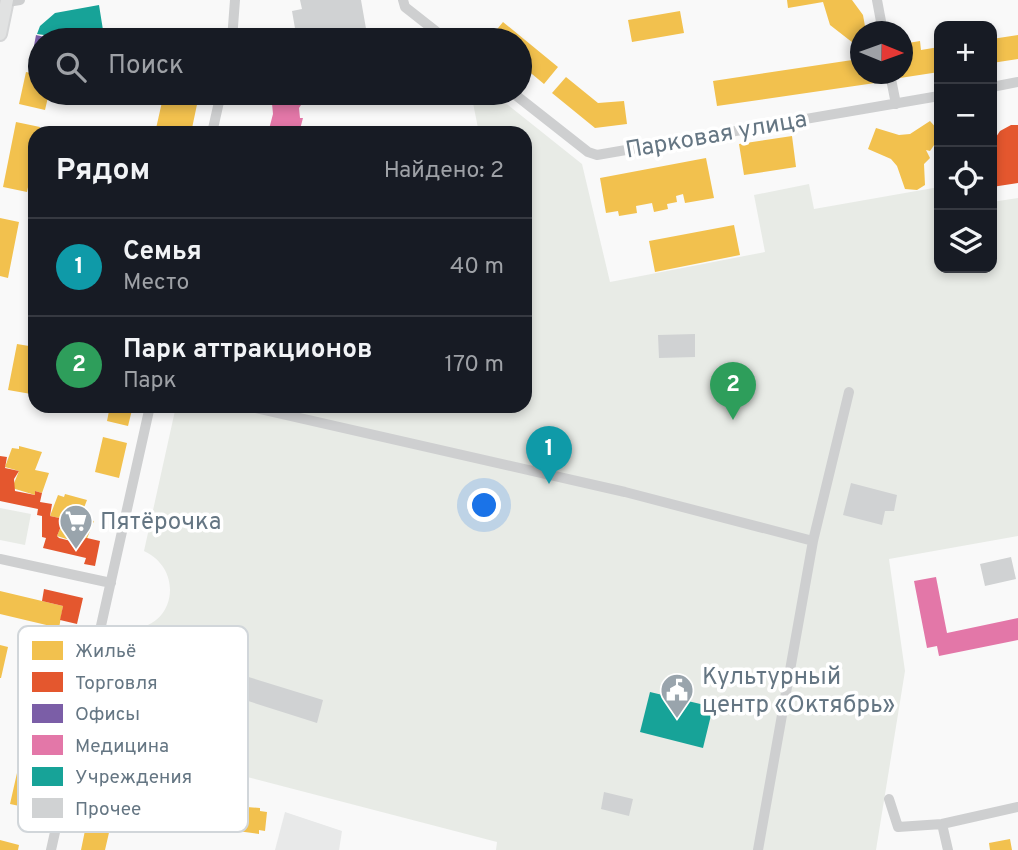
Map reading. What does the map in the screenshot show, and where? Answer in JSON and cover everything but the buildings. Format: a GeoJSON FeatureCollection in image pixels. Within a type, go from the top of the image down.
{"type":"FeatureCollection","features":[{"type":"Feature","properties":{"kind":"main road"},"geometry":{"type":"LineString","coordinates":[[0,34],[11,1]]}},
{"type":"Feature","properties":{"kind":"street"},"geometry":{"type":"LineString","coordinates":[[234,28],[235,0]]}},
{"type":"Feature","properties":{"kind":"street"},"geometry":{"type":"LineString","coordinates":[[403,0],[405,7],[432,28]]}},
{"type":"Feature","properties":{"kind":"street"},"geometry":{"type":"LineString","coordinates":[[877,0],[881,21]]}},
{"type":"Feature","properties":{"kind":"street"},"geometry":{"type":"LineString","coordinates":[[997,86],[1018,82]]}},
{"type":"Feature","properties":{"kind":"street"},"geometry":{"type":"LineString","coordinates":[[892,84],[896,104]]}},
{"type":"Feature","properties":{"kind":"street","name":"Парковая улица"},"geometry":{"type":"LineString","coordinates":[[528,105],[588,152],[597,155],[934,97]]}},
{"type":"Feature","properties":{"kind":"street"},"geometry":{"type":"LineString","coordinates":[[214,126],[218,105]]}},
{"type":"Feature","properties":{"kind":"street"},"geometry":{"type":"LineString","coordinates":[[758,850],[813,541],[849,392]]}},
{"type":"Feature","properties":{"kind":"street"},"geometry":{"type":"LineString","coordinates":[[101,626],[148,413]]}},
{"type":"Feature","properties":{"kind":"street"},"geometry":{"type":"LineString","coordinates":[[278,413],[612,489],[813,541]]}},
{"type":"Feature","properties":{"kind":"street"},"geometry":{"type":"LineString","coordinates":[[0,559],[111,583]]}},
{"type":"Feature","properties":{"kind":"street"},"geometry":{"type":"LineString","coordinates":[[889,799],[898,827],[942,824],[1018,807]]}},
{"type":"Feature","properties":{"kind":"street"},"geometry":{"type":"LineString","coordinates":[[942,824],[948,850]]}},
{"type":"Feature","properties":{"kind":"street"},"geometry":{"type":"LineString","coordinates":[[51,850],[55,832]]}},
{"type":"Feature","properties":{"kind":"shaded area"},"geometry":{"type":"Polygon","coordinates":[[[473,105],[508,105],[582,164],[610,282],[765,252],[754,195],[809,184],[814,209],[934,188],[934,273],[997,273],[997,201],[1018,198],[1018,536],[889,559],[905,671],[876,850],[496,850],[497,842],[248,777],[248,626],[144,626],[155,621],[164,611],[169,599],[170,586],[166,573],[158,561],[144,551],[174,413],[532,413],[532,126],[478,126],[473,105]]]}},
{"type":"Feature","properties":{"kind":"shaded area"},"geometry":{"type":"Polygon","coordinates":[[[0,508],[31,514],[25,545],[0,540],[0,508]]]}},
{"type":"Feature","properties":{"kind":"shaded area"},"geometry":{"type":"Polygon","coordinates":[[[285,812],[342,831],[339,850],[275,850],[285,812]]]}},
{"type":"Feature","properties":{"kind":"place","name":"Парк аттракционов"},"geometry":{"type":"Point","coordinates":[733,420]}},
{"type":"Feature","properties":{"kind":"place","name":"Семья"},"geometry":{"type":"Point","coordinates":[549,484]}},
{"type":"Feature","properties":{"kind":"place","name":"Пятёрочка"},"geometry":{"type":"Point","coordinates":[76,551]}},
{"type":"Feature","properties":{"kind":"place","name":"Культурный центр «Октябрь»"},"geometry":{"type":"Point","coordinates":[677,720]}}]}
